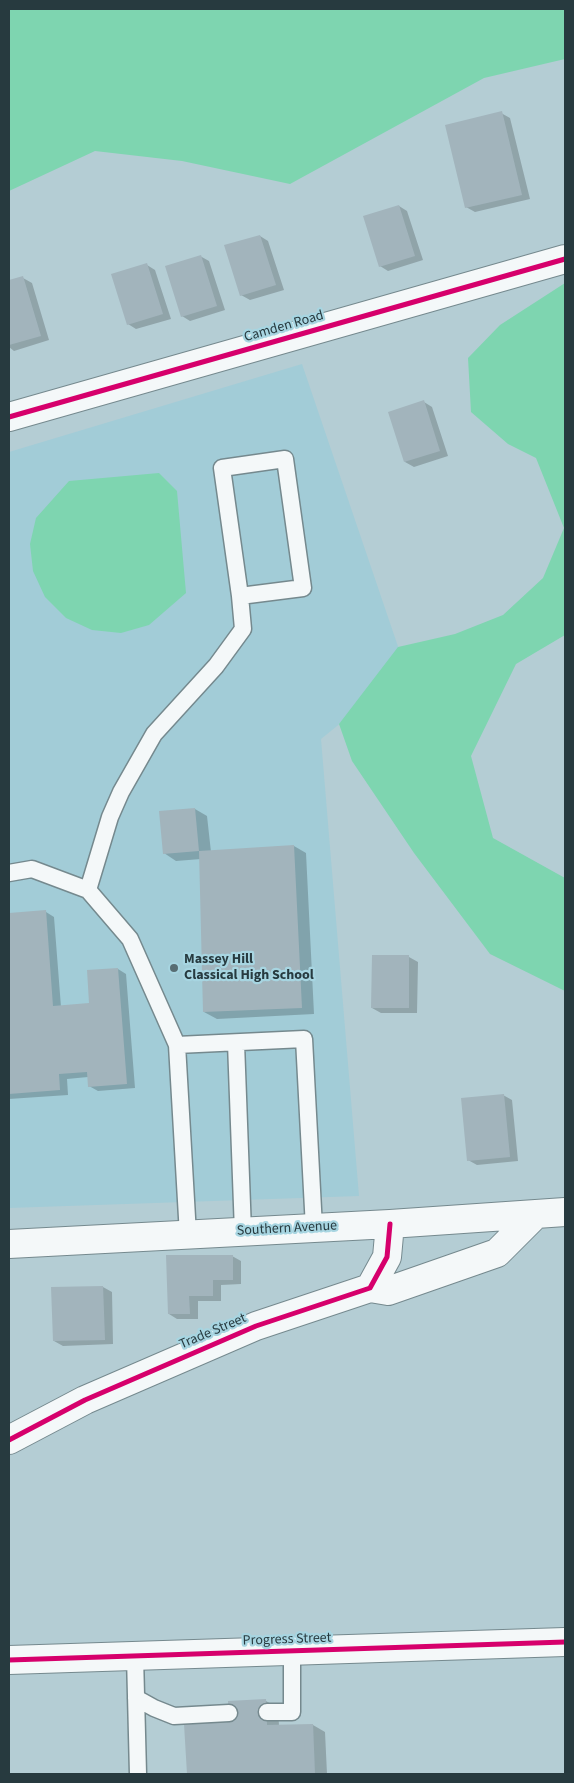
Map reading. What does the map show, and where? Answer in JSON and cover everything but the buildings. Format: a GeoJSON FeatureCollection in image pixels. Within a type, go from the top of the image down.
{"type":"FeatureCollection","features":[{"type":"Feature","properties":{"kind":"street","name":"Camden Road"},"geometry":{"type":"LineString","coordinates":[[9,417],[565,259]]}},
{"type":"Feature","properties":{"kind":"street","name":"Southern Avenue"},"geometry":{"type":"LineString","coordinates":[[9,1244],[390,1224],[565,1212]]}},
{"type":"Feature","properties":{"kind":"street"},"geometry":{"type":"LineString","coordinates":[[390,1224],[387,1257],[370,1288],[388,1291],[497,1253],[536,1214]]}},
{"type":"Feature","properties":{"kind":"street","name":"Trade Street"},"geometry":{"type":"LineString","coordinates":[[9,1440],[85,1400],[256,1326],[370,1288]]}},
{"type":"Feature","properties":{"kind":"street","name":"Progress Street"},"geometry":{"type":"LineString","coordinates":[[9,1660],[565,1642]]}},
{"type":"Feature","properties":{"kind":"lane"},"geometry":{"type":"LineString","coordinates":[[88,890],[110,817],[121,792],[154,734],[216,666],[243,629],[222,468],[284,459],[303,588],[240,596]]}},
{"type":"Feature","properties":{"kind":"lane"},"geometry":{"type":"LineString","coordinates":[[9,873],[32,869],[88,890],[130,939],[177,1046],[188,1235]]}},
{"type":"Feature","properties":{"kind":"lane"},"geometry":{"type":"LineString","coordinates":[[177,1046],[304,1039],[314,1228]]}},
{"type":"Feature","properties":{"kind":"lane"},"geometry":{"type":"LineString","coordinates":[[236,1043],[243,1232]]}},
{"type":"Feature","properties":{"kind":"lane"},"geometry":{"type":"LineString","coordinates":[[267,1712],[292,1712],[292,1651]]}},
{"type":"Feature","properties":{"kind":"lane"},"geometry":{"type":"LineString","coordinates":[[135,1656],[138,1774]]}},
{"type":"Feature","properties":{"kind":"lane"},"geometry":{"type":"LineString","coordinates":[[136,1698],[174,1716],[229,1713]]}},
{"type":"Feature","properties":{"kind":"shaded area","name":"Massey Hill Classical High School"},"geometry":{"type":"Polygon","coordinates":[[[302,364],[406,670],[321,739],[359,1196],[9,1208],[9,452],[302,364]]]}},
{"type":"Feature","properties":{"kind":"green space"},"geometry":{"type":"Polygon","coordinates":[[[9,9],[565,9],[565,59],[484,78],[290,184],[182,161],[95,151],[9,191],[9,9]]]}},
{"type":"Feature","properties":{"kind":"green space"},"geometry":{"type":"Polygon","coordinates":[[[565,283],[565,635],[516,664],[471,756],[493,838],[565,878],[565,991],[490,954],[414,853],[352,761],[339,724],[398,647],[455,634],[503,615],[543,578],[564,528],[536,458],[508,444],[471,412],[468,358],[500,325],[565,283]]]}},
{"type":"Feature","properties":{"kind":"green space"},"geometry":{"type":"Polygon","coordinates":[[[159,473],[177,491],[186,593],[149,625],[121,633],[92,630],[66,618],[45,597],[33,571],[30,544],[36,518],[69,481],[159,473]]]}},
{"type":"Feature","properties":{"kind":"cycle path"},"geometry":{"type":"LineString","coordinates":[[9,417],[565,259]]}},
{"type":"Feature","properties":{"kind":"cycle path"},"geometry":{"type":"LineString","coordinates":[[9,1440],[85,1400],[256,1326],[370,1288],[387,1257],[390,1224]]}},
{"type":"Feature","properties":{"kind":"cycle path"},"geometry":{"type":"LineString","coordinates":[[9,1660],[565,1642]]}},
{"type":"Feature","properties":{"kind":"place","name":"Massey Hill Classical High School"},"geometry":{"type":"Point","coordinates":[174,968]}}]}
